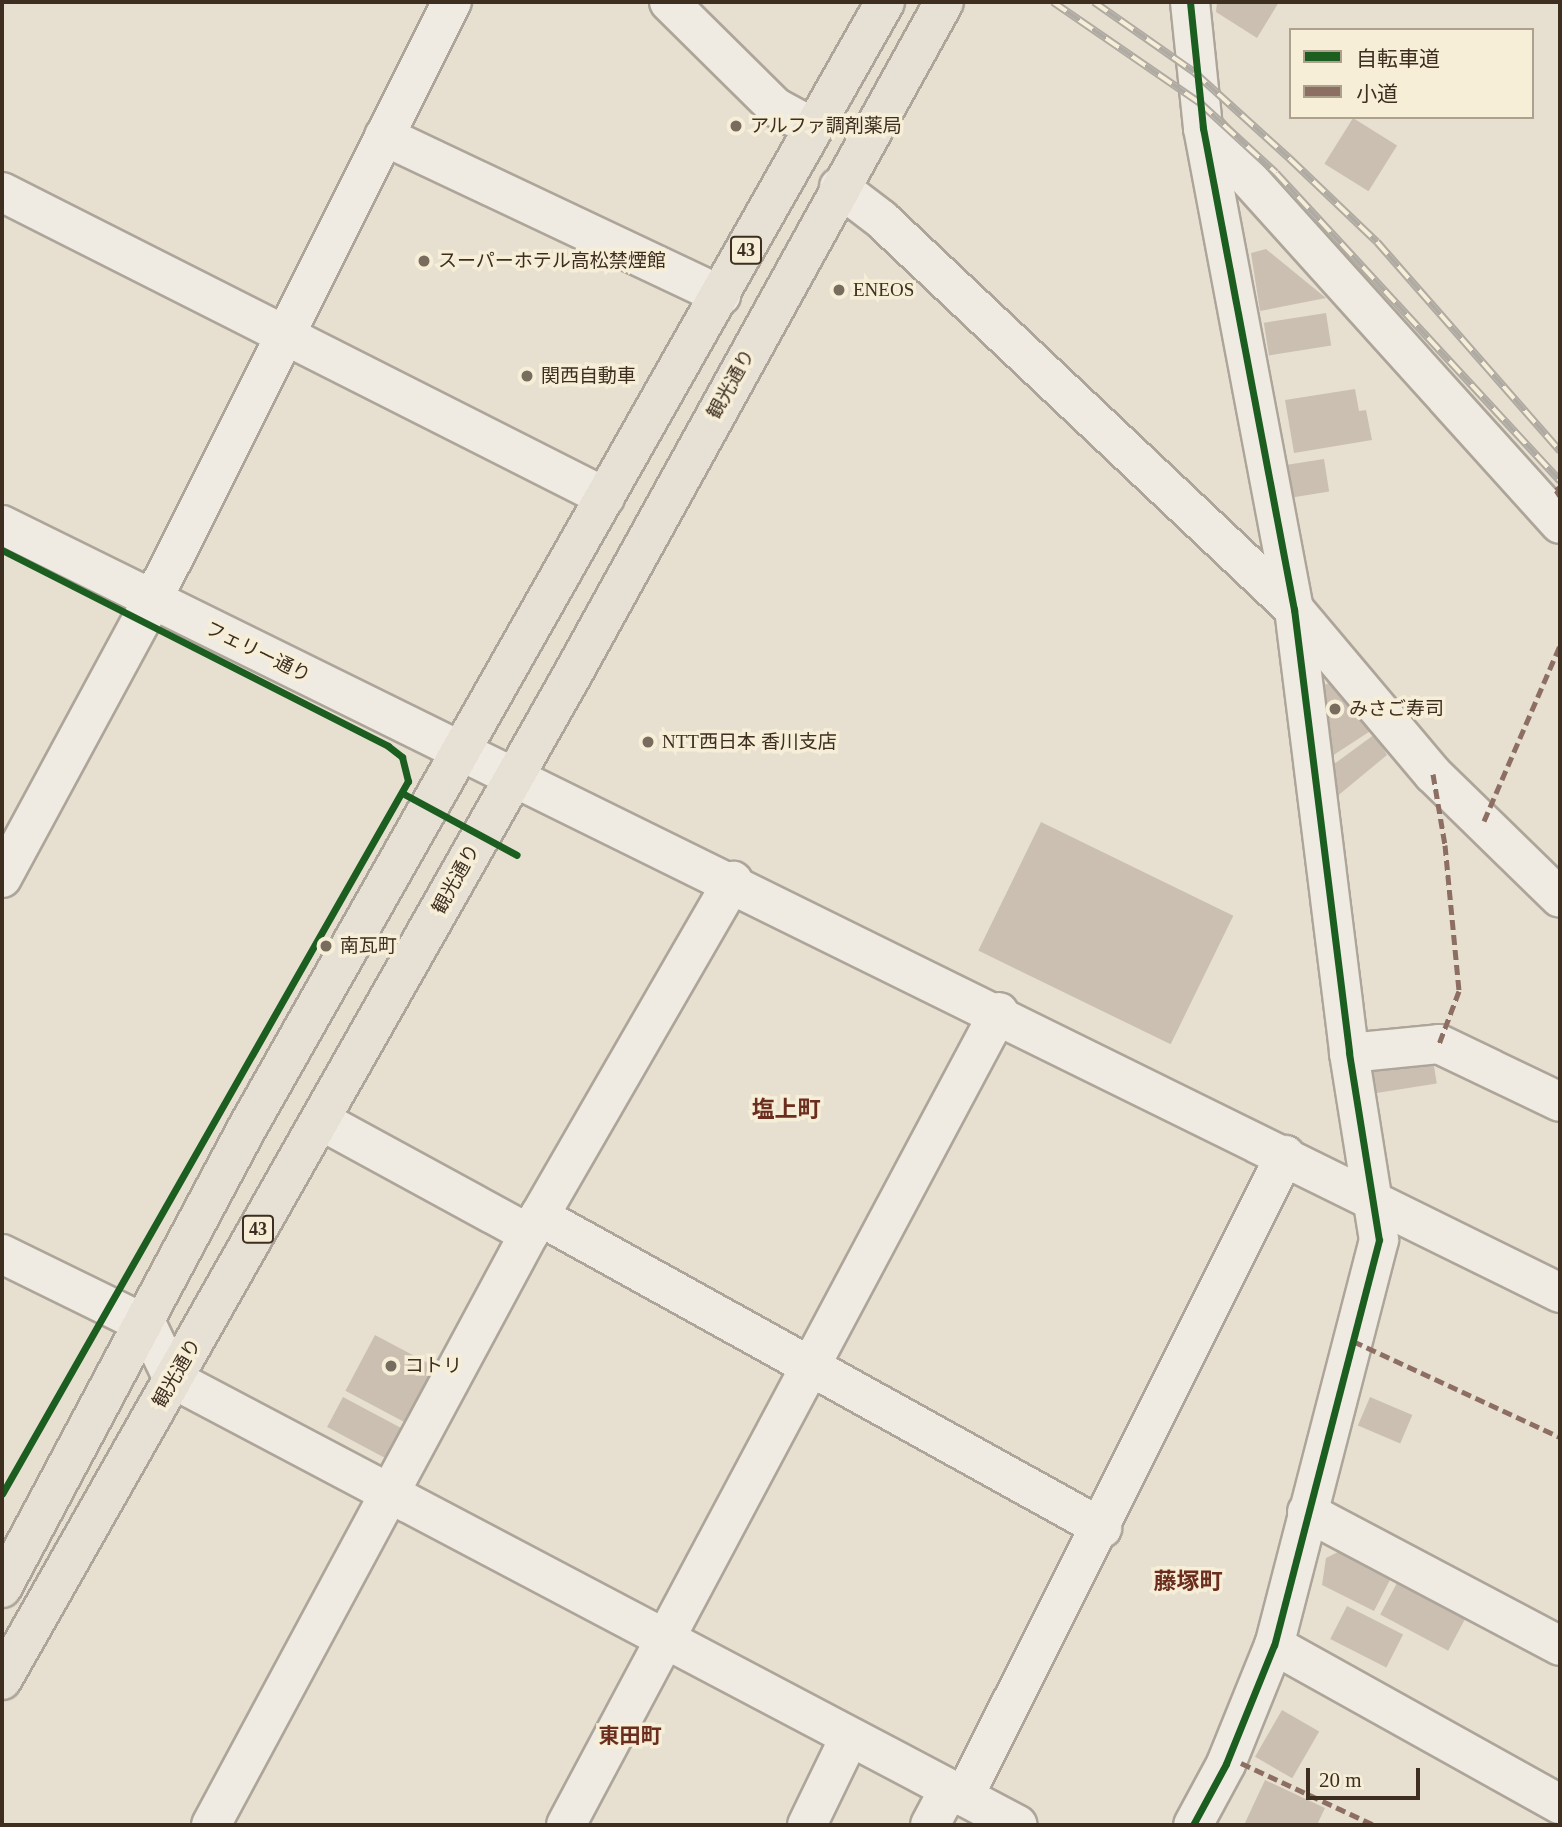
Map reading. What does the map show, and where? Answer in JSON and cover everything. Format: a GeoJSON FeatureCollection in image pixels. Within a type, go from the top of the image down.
{"type":"FeatureCollection","features":[{"type":"Feature","properties":{"kind":"main road","name":"43"},"geometry":{"type":"LineString","coordinates":[[2,1588],[147,1325],[247,1128],[464,751],[885,2]]}},
{"type":"Feature","properties":{"kind":"main road","name":"観光通り"},"geometry":{"type":"LineString","coordinates":[[2,1680],[514,777],[944,2]]}},
{"type":"Feature","properties":{"kind":"street"},"geometry":{"type":"LineString","coordinates":[[2,878],[152,601],[283,333],[452,2]]}},
{"type":"Feature","properties":{"kind":"street"},"geometry":{"type":"LineString","coordinates":[[669,2],[775,107],[814,128]]}},
{"type":"Feature","properties":{"kind":"street"},"geometry":{"type":"LineString","coordinates":[[1190,2],[1203,128],[1294,609],[1349,1053],[1379,1240],[1274,1645],[1226,1764],[1193,1825]]}},
{"type":"Feature","properties":{"kind":"street"},"geometry":{"type":"LineString","coordinates":[[1203,128],[1560,524]]}},
{"type":"Feature","properties":{"kind":"street"},"geometry":{"type":"LineString","coordinates":[[384,136],[721,295]]}},
{"type":"Feature","properties":{"kind":"street"},"geometry":{"type":"LineString","coordinates":[[839,187],[881,219],[1294,609],[1433,774],[1560,898]]}},
{"type":"Feature","properties":{"kind":"street"},"geometry":{"type":"LineString","coordinates":[[2,192],[605,497]]}},
{"type":"Feature","properties":{"kind":"street","name":"フェリー通り"},"geometry":{"type":"LineString","coordinates":[[2,524],[152,601],[999,1012],[1560,1293]]}},
{"type":"Feature","properties":{"kind":"street"},"geometry":{"type":"LineString","coordinates":[[211,1825],[534,1225],[733,881]]}},
{"type":"Feature","properties":{"kind":"street"},"geometry":{"type":"LineString","coordinates":[[566,1825],[807,1367],[999,1012]]}},
{"type":"Feature","properties":{"kind":"street"},"geometry":{"type":"LineString","coordinates":[[1349,1053],[1439,1044],[1560,1102]]}},
{"type":"Feature","properties":{"kind":"street"},"geometry":{"type":"LineString","coordinates":[[320,1120],[534,1225],[807,1367],[1102,1528]]}},
{"type":"Feature","properties":{"kind":"street"},"geometry":{"type":"LineString","coordinates":[[930,1825],[956,1793],[1102,1528],[1286,1155]]}},
{"type":"Feature","properties":{"kind":"street"},"geometry":{"type":"LineString","coordinates":[[2,1254],[147,1325],[173,1379],[1018,1825]]}},
{"type":"Feature","properties":{"kind":"street"},"geometry":{"type":"LineString","coordinates":[[1307,1512],[1560,1646]]}},
{"type":"Feature","properties":{"kind":"street"},"geometry":{"type":"LineString","coordinates":[[1274,1645],[1560,1804]]}},
{"type":"Feature","properties":{"kind":"street"},"geometry":{"type":"LineString","coordinates":[[807,1825],[849,1738]]}},
{"type":"Feature","properties":{"kind":"building"},"geometry":{"type":"Polygon","coordinates":[[[1217,2],[1279,2],[1257,38],[1216,12],[1217,2]]]}},
{"type":"Feature","properties":{"kind":"building"},"geometry":{"type":"Polygon","coordinates":[[[1352,119],[1397,146],[1368,191],[1324,164],[1352,119]]]}},
{"type":"Feature","properties":{"kind":"building"},"geometry":{"type":"Polygon","coordinates":[[[1266,249],[1326,298],[1260,311],[1251,253],[1266,249]]]}},
{"type":"Feature","properties":{"kind":"building"},"geometry":{"type":"Polygon","coordinates":[[[1326,313],[1331,346],[1269,355],[1264,323],[1326,313]]]}},
{"type":"Feature","properties":{"kind":"building"},"geometry":{"type":"Polygon","coordinates":[[[1355,389],[1359,411],[1366,410],[1372,440],[1294,453],[1285,400],[1355,389]]]}},
{"type":"Feature","properties":{"kind":"building"},"geometry":{"type":"Polygon","coordinates":[[[1324,459],[1329,492],[1288,498],[1283,466],[1324,459]]]}},
{"type":"Feature","properties":{"kind":"building"},"geometry":{"type":"Polygon","coordinates":[[[1330,683],[1372,730],[1332,756],[1324,748],[1312,688],[1330,683]]]}},
{"type":"Feature","properties":{"kind":"building"},"geometry":{"type":"Polygon","coordinates":[[[1375,734],[1387,755],[1335,798],[1330,767],[1375,734]]]}},
{"type":"Feature","properties":{"kind":"building"},"geometry":{"type":"Polygon","coordinates":[[[1041,822],[1233,916],[1171,1044],[978,951],[1041,822]]]}},
{"type":"Feature","properties":{"kind":"building"},"geometry":{"type":"Polygon","coordinates":[[[1431,1047],[1437,1084],[1377,1093],[1371,1057],[1431,1047]]]}},
{"type":"Feature","properties":{"kind":"building"},"geometry":{"type":"Polygon","coordinates":[[[375,1335],[439,1369],[409,1424],[345,1391],[375,1335]]]}},
{"type":"Feature","properties":{"kind":"building"},"geometry":{"type":"Polygon","coordinates":[[[343,1397],[404,1429],[388,1459],[327,1427],[343,1397]]]}},
{"type":"Feature","properties":{"kind":"building"},"geometry":{"type":"Polygon","coordinates":[[[1370,1397],[1412,1415],[1400,1444],[1358,1426],[1370,1397]]]}},
{"type":"Feature","properties":{"kind":"building"},"geometry":{"type":"Polygon","coordinates":[[[1338,1552],[1391,1578],[1374,1611],[1322,1585],[1326,1558],[1338,1552]]]}},
{"type":"Feature","properties":{"kind":"building"},"geometry":{"type":"Polygon","coordinates":[[[1398,1581],[1466,1617],[1448,1651],[1380,1615],[1398,1581]]]}},
{"type":"Feature","properties":{"kind":"building"},"geometry":{"type":"Polygon","coordinates":[[[1347,1606],[1403,1635],[1386,1668],[1330,1639],[1347,1606]]]}},
{"type":"Feature","properties":{"kind":"building"},"geometry":{"type":"Polygon","coordinates":[[[1282,1710],[1319,1732],[1292,1778],[1255,1757],[1282,1710]]]}},
{"type":"Feature","properties":{"kind":"building"},"geometry":{"type":"Polygon","coordinates":[[[1265,1780],[1325,1808],[1317,1825],[1244,1825],[1265,1780]]]}},
{"type":"Feature","properties":{"kind":"railway"},"geometry":{"type":"LineString","coordinates":[[1053,2],[1200,103],[1276,173],[1560,481]]}},
{"type":"Feature","properties":{"kind":"railway"},"geometry":{"type":"LineString","coordinates":[[1094,2],[1194,72],[1377,242],[1560,451]]}},
{"type":"Feature","properties":{"kind":"marked path"},"geometry":{"type":"LineString","coordinates":[[1560,487],[1556,490],[1560,496]]}},
{"type":"Feature","properties":{"kind":"marked path"},"geometry":{"type":"LineString","coordinates":[[1484,821],[1560,645]]}},
{"type":"Feature","properties":{"kind":"marked path"},"geometry":{"type":"LineString","coordinates":[[1433,774],[1445,845],[1459,991],[1439,1044]]}},
{"type":"Feature","properties":{"kind":"marked path"},"geometry":{"type":"LineString","coordinates":[[1353,1341],[1560,1437]]}},
{"type":"Feature","properties":{"kind":"marked path"},"geometry":{"type":"LineString","coordinates":[[1241,1763],[1374,1825]]}},
{"type":"Feature","properties":{"kind":"cycle path"},"geometry":{"type":"LineString","coordinates":[[1190,2],[1203,128],[1294,609],[1349,1053],[1379,1240],[1274,1645],[1226,1764],[1193,1825]]}},
{"type":"Feature","properties":{"kind":"cycle path"},"geometry":{"type":"LineString","coordinates":[[2,550],[388,746],[402,757],[408,781],[2,1494]]}},
{"type":"Feature","properties":{"kind":"cycle path"},"geometry":{"type":"LineString","coordinates":[[404,794],[517,855]]}},
{"type":"Feature","properties":{"kind":"place","name":"アルファ調剤薬局"},"geometry":{"type":"Point","coordinates":[736,126]}},
{"type":"Feature","properties":{"kind":"place","name":"スーパーホテル高松禁煙館"},"geometry":{"type":"Point","coordinates":[424,261]}},
{"type":"Feature","properties":{"kind":"place","name":"ENEOS"},"geometry":{"type":"Point","coordinates":[839,290]}},
{"type":"Feature","properties":{"kind":"place","name":"関西自動車"},"geometry":{"type":"Point","coordinates":[527,376]}},
{"type":"Feature","properties":{"kind":"place","name":"みさご寿司"},"geometry":{"type":"Point","coordinates":[1335,709]}},
{"type":"Feature","properties":{"kind":"place","name":"NTT西日本 香川支店"},"geometry":{"type":"Point","coordinates":[648,742]}},
{"type":"Feature","properties":{"kind":"place","name":"南瓦町"},"geometry":{"type":"Point","coordinates":[326,946]}},
{"type":"Feature","properties":{"kind":"place","name":"コトリ"},"geometry":{"type":"Point","coordinates":[391,1366]}},
{"type":"Feature","properties":{"kind":"district","name":"塩上町"},"geometry":{"type":"Point","coordinates":[786,1110]}},
{"type":"Feature","properties":{"kind":"district","name":"藤塚町"},"geometry":{"type":"Point","coordinates":[1188,1582]}},
{"type":"Feature","properties":{"kind":"district","name":"東田町"},"geometry":{"type":"Point","coordinates":[630,1736]}}]}
